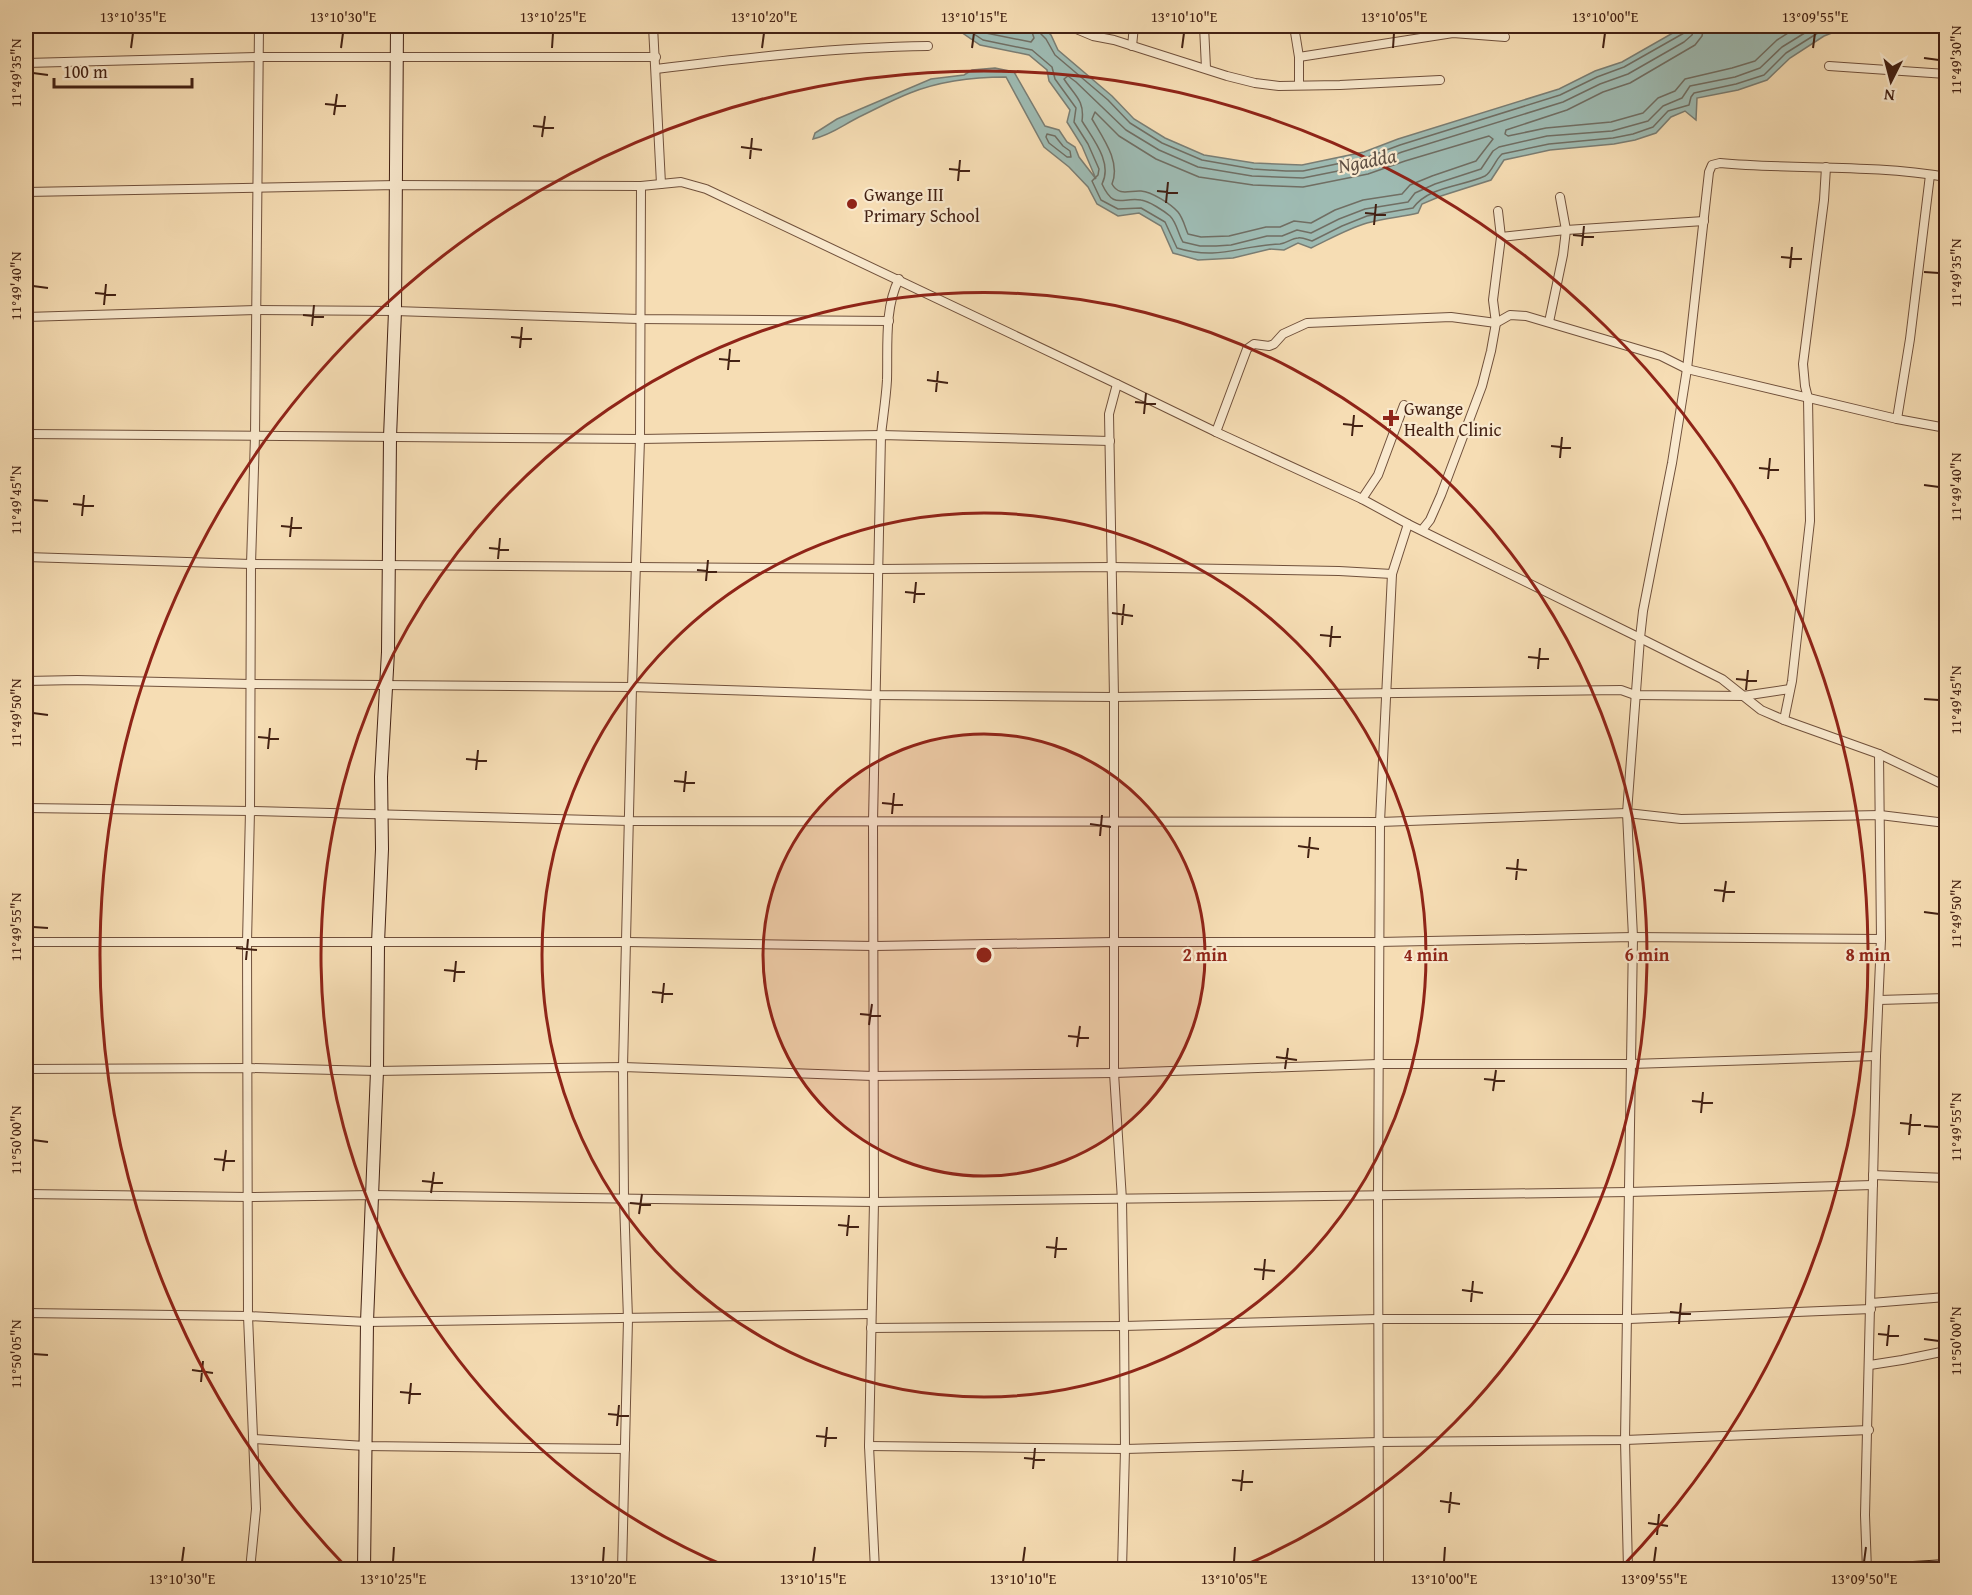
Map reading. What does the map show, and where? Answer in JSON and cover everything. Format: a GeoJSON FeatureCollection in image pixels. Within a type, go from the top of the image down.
{"type":"FeatureCollection","features":[{"type":"Feature","properties":{"kind":"main road"},"geometry":{"type":"LineString","coordinates":[[364,1569],[367,1322],[377,1071],[381,777],[386,686],[390,437],[395,311],[397,26]]}},
{"type":"Feature","properties":{"kind":"main road"},"geometry":{"type":"LineString","coordinates":[[1880,1569],[1947,1566]]}},
{"type":"Feature","properties":{"kind":"street"},"geometry":{"type":"LineString","coordinates":[[250,1569],[256,1509],[248,1316],[247,942],[259,26]]}},
{"type":"Feature","properties":{"kind":"street"},"geometry":{"type":"LineString","coordinates":[[653,26],[661,184]]}},
{"type":"Feature","properties":{"kind":"street"},"geometry":{"type":"LineString","coordinates":[[1069,26],[1093,36],[1255,83],[1279,86],[1440,80]]}},
{"type":"Feature","properties":{"kind":"street"},"geometry":{"type":"LineString","coordinates":[[1132,46],[1134,26]]}},
{"type":"Feature","properties":{"kind":"street"},"geometry":{"type":"LineString","coordinates":[[1204,26],[1206,68]]}},
{"type":"Feature","properties":{"kind":"street"},"geometry":{"type":"LineString","coordinates":[[1294,26],[1299,57],[1299,85]]}},
{"type":"Feature","properties":{"kind":"street"},"geometry":{"type":"LineString","coordinates":[[1299,57],[1453,33],[1505,37]]}},
{"type":"Feature","properties":{"kind":"street"},"geometry":{"type":"LineString","coordinates":[[656,69],[807,52],[882,46],[928,46]]}},
{"type":"Feature","properties":{"kind":"street"},"geometry":{"type":"LineString","coordinates":[[26,63],[258,57],[656,57]]}},
{"type":"Feature","properties":{"kind":"street"},"geometry":{"type":"LineString","coordinates":[[1828,66],[1947,75]]}},
{"type":"Feature","properties":{"kind":"street"},"geometry":{"type":"LineString","coordinates":[[1628,1569],[1626,1440],[1632,937],[1627,813],[1643,611],[1672,463],[1687,369],[1707,181],[1712,165],[1720,163],[1770,167],[1909,171],[1947,177]]}},
{"type":"Feature","properties":{"kind":"street"},"geometry":{"type":"LineString","coordinates":[[1784,720],[1790,689],[1810,521],[1808,398],[1804,386],[1803,364],[1824,200],[1826,167]]}},
{"type":"Feature","properties":{"kind":"street"},"geometry":{"type":"LineString","coordinates":[[1897,419],[1910,339],[1930,175]]}},
{"type":"Feature","properties":{"kind":"street"},"geometry":{"type":"LineString","coordinates":[[26,192],[397,185],[641,186],[681,182],[706,189],[1216,432],[1362,499],[1722,680],[1761,710],[1879,754],[1947,786]]}},
{"type":"Feature","properties":{"kind":"street"},"geometry":{"type":"LineString","coordinates":[[622,1569],[628,1319],[623,1066],[640,439],[641,186]]}},
{"type":"Feature","properties":{"kind":"street"},"geometry":{"type":"LineString","coordinates":[[1549,322],[1566,230],[1560,197]]}},
{"type":"Feature","properties":{"kind":"street"},"geometry":{"type":"LineString","coordinates":[[1422,530],[1430,520],[1437,504],[1482,386],[1496,323],[1493,300],[1501,237],[1498,211]]}},
{"type":"Feature","properties":{"kind":"street"},"geometry":{"type":"LineString","coordinates":[[1501,237],[1566,230],[1704,221]]}},
{"type":"Feature","properties":{"kind":"street"},"geometry":{"type":"LineString","coordinates":[[876,1569],[869,1446],[873,1202],[873,822],[881,435],[887,384],[889,321],[893,290],[899,279]]}},
{"type":"Feature","properties":{"kind":"street"},"geometry":{"type":"LineString","coordinates":[[26,317],[256,310],[395,311],[639,319],[889,321]]}},
{"type":"Feature","properties":{"kind":"street"},"geometry":{"type":"LineString","coordinates":[[1216,432],[1247,349],[1254,344],[1269,346],[1274,344],[1283,334],[1298,326],[1307,323],[1347,320],[1451,317],[1496,323],[1510,315],[1526,316],[1549,322],[1661,356],[1687,369],[1897,419],[1947,428]]}},
{"type":"Feature","properties":{"kind":"street"},"geometry":{"type":"LineString","coordinates":[[1117,384],[1109,414],[1115,823],[1114,1073],[1122,1200],[1124,1326],[1125,1449],[1122,1569]]}},
{"type":"Feature","properties":{"kind":"street"},"geometry":{"type":"LineString","coordinates":[[1362,499],[1378,475],[1404,405]]}},
{"type":"Feature","properties":{"kind":"street"},"geometry":{"type":"LineString","coordinates":[[26,434],[640,439],[881,435],[1110,441]]}},
{"type":"Feature","properties":{"kind":"street"},"geometry":{"type":"LineString","coordinates":[[1380,1569],[1378,1064],[1380,822],[1392,574],[1408,524]]}},
{"type":"Feature","properties":{"kind":"street"},"geometry":{"type":"LineString","coordinates":[[26,557],[389,566],[879,569],[1112,567],[1327,570],[1392,574]]}},
{"type":"Feature","properties":{"kind":"street"},"geometry":{"type":"LineString","coordinates":[[26,681],[632,687],[877,695],[1114,697],[1621,690],[1635,695],[1743,696],[1790,689]]}},
{"type":"Feature","properties":{"kind":"street"},"geometry":{"type":"LineString","coordinates":[[1867,1569],[1866,1515],[1873,1175],[1881,939],[1879,754]]}},
{"type":"Feature","properties":{"kind":"street"},"geometry":{"type":"LineString","coordinates":[[26,808],[250,811],[630,821],[1380,822],[1627,813],[1681,819],[1880,815],[1947,823]]}},
{"type":"Feature","properties":{"kind":"street"},"geometry":{"type":"LineString","coordinates":[[26,942],[628,942],[874,946],[1114,942],[1379,942],[1632,937],[1881,939]]}},
{"type":"Feature","properties":{"kind":"street"},"geometry":{"type":"LineString","coordinates":[[1879,1000],[1947,998]]}},
{"type":"Feature","properties":{"kind":"street"},"geometry":{"type":"LineString","coordinates":[[26,1069],[249,1068],[377,1071],[623,1066],[873,1076],[1114,1073],[1378,1064],[1631,1064],[1876,1056]]}},
{"type":"Feature","properties":{"kind":"street"},"geometry":{"type":"LineString","coordinates":[[1873,1175],[1947,1178]]}},
{"type":"Feature","properties":{"kind":"street"},"geometry":{"type":"LineString","coordinates":[[26,1194],[249,1197],[373,1195],[873,1202],[1629,1192],[1873,1185]]}},
{"type":"Feature","properties":{"kind":"street"},"geometry":{"type":"LineString","coordinates":[[871,1328],[1124,1326],[1378,1319],[1629,1319],[1871,1306],[1947,1296]]}},
{"type":"Feature","properties":{"kind":"street"},"geometry":{"type":"LineString","coordinates":[[26,1313],[248,1316],[367,1322],[871,1314]]}},
{"type":"Feature","properties":{"kind":"street"},"geometry":{"type":"LineString","coordinates":[[1870,1365],[1947,1351]]}},
{"type":"Feature","properties":{"kind":"street"},"geometry":{"type":"LineString","coordinates":[[869,1446],[1125,1449],[1379,1442],[1626,1440],[1869,1430]]}},
{"type":"Feature","properties":{"kind":"street"},"geometry":{"type":"LineString","coordinates":[[254,1439],[365,1446],[625,1449]]}},
{"type":"Feature","properties":{"kind":"water","name":"Ngadda"},"geometry":{"type":"Polygon","coordinates":[[[955,26],[1041,26],[1051,35],[1058,50],[1112,96],[1134,119],[1165,138],[1204,155],[1254,163],[1302,165],[1364,152],[1398,139],[1559,89],[1595,71],[1622,62],[1685,26],[1850,26],[1824,36],[1790,58],[1767,80],[1738,90],[1697,98],[1696,120],[1685,111],[1671,117],[1656,133],[1635,140],[1550,150],[1504,160],[1491,180],[1422,204],[1418,213],[1367,223],[1311,248],[1298,243],[1284,250],[1270,249],[1233,258],[1198,260],[1173,253],[1161,226],[1139,213],[1118,216],[1097,204],[1088,187],[1069,167],[1044,147],[1006,77],[957,80],[933,85],[903,96],[813,139],[815,133],[837,119],[931,79],[964,75],[972,70],[995,68],[1014,72],[1045,126],[1059,130],[1067,142],[1075,147],[1079,157],[1096,179],[1082,146],[1067,122],[1070,110],[1049,81],[1047,70],[1029,55],[980,45],[955,26]]]}},
{"type":"Feature","properties":{"kind":"place","name":"Gwange III Primary School"},"geometry":{"type":"Point","coordinates":[852,204]}},
{"type":"Feature","properties":{"kind":"place","name":"Gwange Health Clinic"},"geometry":{"type":"Point","coordinates":[1391,418]}}]}
